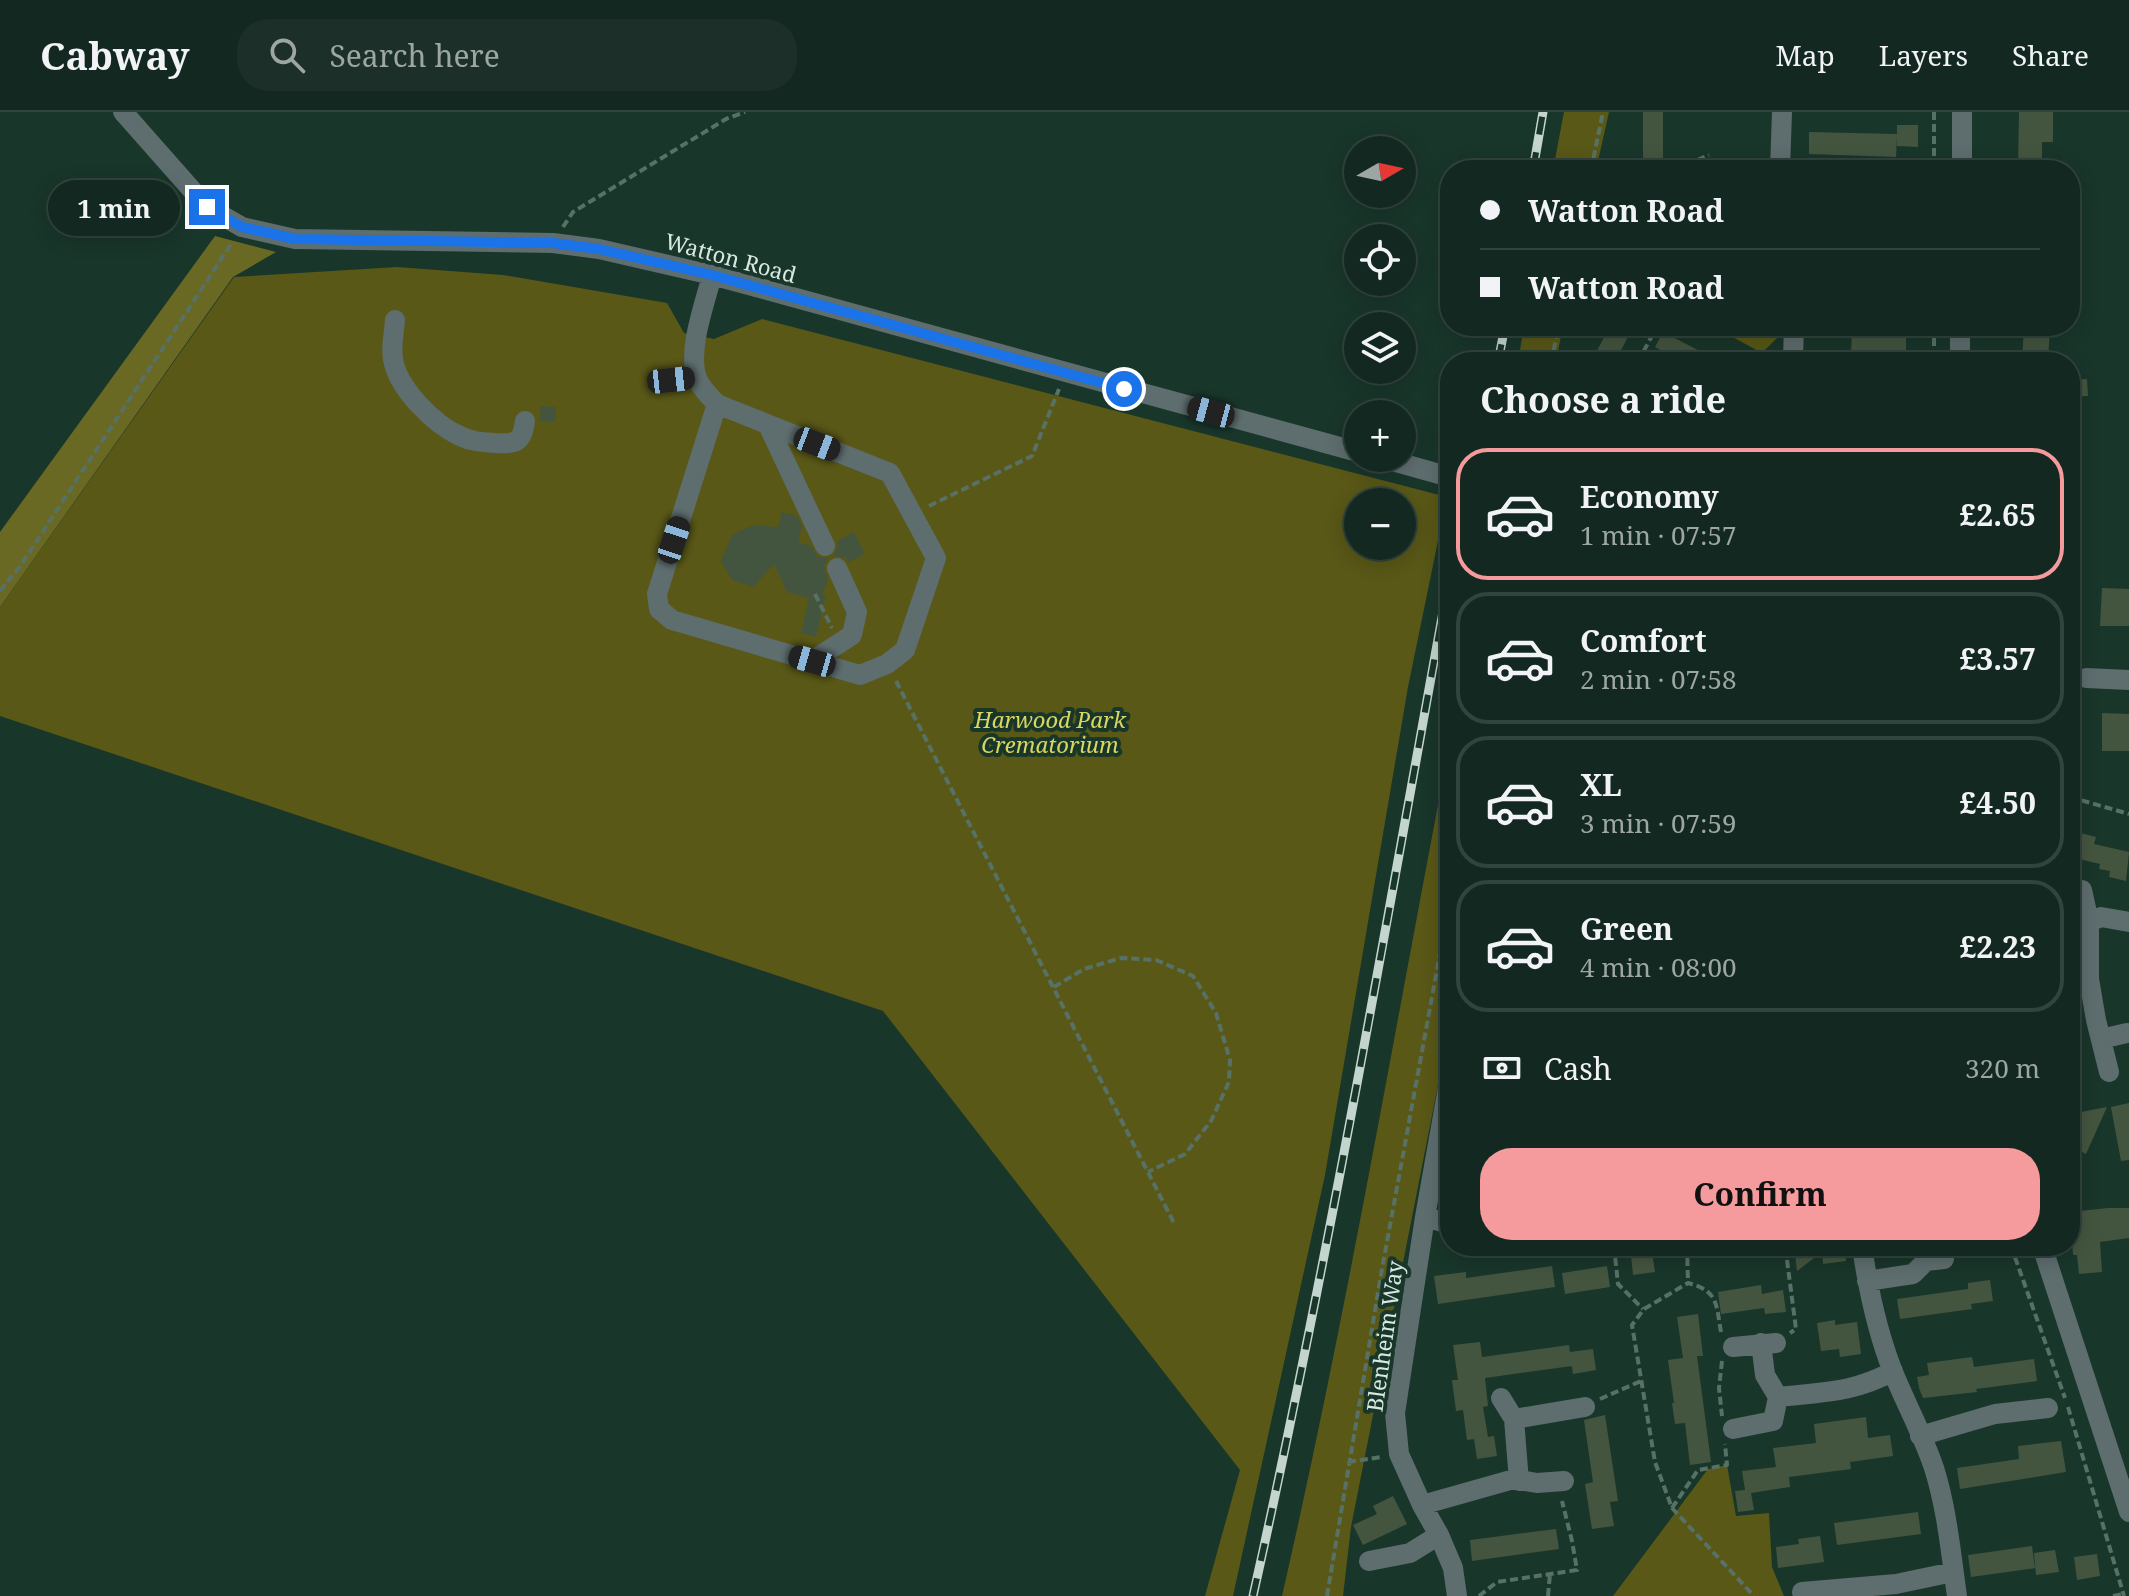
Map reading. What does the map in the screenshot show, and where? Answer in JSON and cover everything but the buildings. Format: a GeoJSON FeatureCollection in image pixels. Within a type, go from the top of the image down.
{"type":"FeatureCollection","features":[{"type":"Feature","properties":{"kind":"street","name":"Watton Road"},"geometry":{"type":"LineString","coordinates":[[123,112],[207,207],[242,227],[295,239],[553,243],[599,249],[712,275],[1344,448]]}},
{"type":"Feature","properties":{"kind":"street"},"geometry":{"type":"LineString","coordinates":[[1780,160],[1782,112]]}},
{"type":"Feature","properties":{"kind":"street"},"geometry":{"type":"LineString","coordinates":[[1962,112],[1962,160]]}},
{"type":"Feature","properties":{"kind":"street"},"geometry":{"type":"LineString","coordinates":[[712,275],[694,351],[697,377],[706,393],[717,404],[890,473],[936,558],[905,650],[887,664],[860,675],[672,620],[659,609],[657,594],[717,404]]}},
{"type":"Feature","properties":{"kind":"street"},"geometry":{"type":"LineString","coordinates":[[395,320],[392,352],[400,378],[419,405],[449,430],[477,442],[509,443],[523,436],[525,421]]}},
{"type":"Feature","properties":{"kind":"street"},"geometry":{"type":"LineString","coordinates":[[671,380],[697,377]]}},
{"type":"Feature","properties":{"kind":"street"},"geometry":{"type":"LineString","coordinates":[[768,425],[825,546]]}},
{"type":"Feature","properties":{"kind":"street"},"geometry":{"type":"LineString","coordinates":[[1416,468],[1440,474]]}},
{"type":"Feature","properties":{"kind":"street"},"geometry":{"type":"LineString","coordinates":[[812,661],[852,635],[857,612],[837,568]]}},
{"type":"Feature","properties":{"kind":"street"},"geometry":{"type":"LineString","coordinates":[[2086,678],[2129,680]]}},
{"type":"Feature","properties":{"kind":"street"},"geometry":{"type":"LineString","coordinates":[[2082,890],[2089,922],[2089,979],[2109,1072]]}},
{"type":"Feature","properties":{"kind":"street"},"geometry":{"type":"LineString","coordinates":[[2089,922],[2101,917],[2129,922]]}},
{"type":"Feature","properties":{"kind":"street"},"geometry":{"type":"LineString","coordinates":[[2101,1039],[2127,1033]]}},
{"type":"Feature","properties":{"kind":"street","name":"Blenheim Way"},"geometry":{"type":"LineString","coordinates":[[1440,1132],[1395,1413],[1399,1454],[1453,1568],[1457,1596]]}},
{"type":"Feature","properties":{"kind":"street"},"geometry":{"type":"LineString","coordinates":[[1425,1217],[1440,1221]]}},
{"type":"Feature","properties":{"kind":"street"},"geometry":{"type":"LineString","coordinates":[[1863,1256],[1875,1316],[1893,1371],[1934,1469],[1946,1520],[1957,1596]]}},
{"type":"Feature","properties":{"kind":"street"},"geometry":{"type":"LineString","coordinates":[[2046,1256],[2120,1449],[2129,1512]]}},
{"type":"Feature","properties":{"kind":"street"},"geometry":{"type":"LineString","coordinates":[[1867,1281],[1913,1274],[1926,1261],[1944,1259]]}},
{"type":"Feature","properties":{"kind":"street"},"geometry":{"type":"LineString","coordinates":[[1726,1346],[1768,1343],[1765,1375],[1778,1397],[1773,1421],[1727,1429]]}},
{"type":"Feature","properties":{"kind":"street"},"geometry":{"type":"LineString","coordinates":[[1778,1397],[1849,1389],[1873,1382],[1893,1371]]}},
{"type":"Feature","properties":{"kind":"street"},"geometry":{"type":"LineString","coordinates":[[1501,1398],[1514,1419],[1519,1481]]}},
{"type":"Feature","properties":{"kind":"street"},"geometry":{"type":"LineString","coordinates":[[1514,1419],[1585,1407]]}},
{"type":"Feature","properties":{"kind":"street"},"geometry":{"type":"LineString","coordinates":[[1920,1436],[1995,1414],[2048,1408]]}},
{"type":"Feature","properties":{"kind":"street"},"geometry":{"type":"LineString","coordinates":[[1422,1505],[1514,1479],[1537,1483],[1561,1481]]}},
{"type":"Feature","properties":{"kind":"street"},"geometry":{"type":"LineString","coordinates":[[1369,1561],[1410,1553],[1439,1535]]}},
{"type":"Feature","properties":{"kind":"street"},"geometry":{"type":"LineString","coordinates":[[1802,1592],[1860,1586],[1897,1590],[1953,1572]]}},
{"type":"Feature","properties":{"kind":"path"},"geometry":{"type":"LineString","coordinates":[[553,243],[573,212],[726,119],[745,112]]}},
{"type":"Feature","properties":{"kind":"path"},"geometry":{"type":"LineString","coordinates":[[1593,160],[1603,112]]}},
{"type":"Feature","properties":{"kind":"path"},"geometry":{"type":"LineString","coordinates":[[1934,112],[1934,160]]}},
{"type":"Feature","properties":{"kind":"path"},"geometry":{"type":"LineString","coordinates":[[1697,160],[1709,155]]}},
{"type":"Feature","properties":{"kind":"path"},"geometry":{"type":"LineString","coordinates":[[0,591],[21,565],[242,227]]}},
{"type":"Feature","properties":{"kind":"path"},"geometry":{"type":"LineString","coordinates":[[912,514],[1032,456],[1065,373]]}},
{"type":"Feature","properties":{"kind":"path"},"geometry":{"type":"LineString","coordinates":[[815,594],[839,644]]}},
{"type":"Feature","properties":{"kind":"path"},"geometry":{"type":"LineString","coordinates":[[887,664],[1175,1225]]}},
{"type":"Feature","properties":{"kind":"path"},"geometry":{"type":"LineString","coordinates":[[2080,800],[2129,814]]}},
{"type":"Feature","properties":{"kind":"path"},"geometry":{"type":"LineString","coordinates":[[1327,1596],[1348,1462],[1440,954]]}},
{"type":"Feature","properties":{"kind":"path"},"geometry":{"type":"LineString","coordinates":[[1053,987],[1084,969],[1121,958],[1156,960],[1193,976],[1216,1013],[1230,1060],[1229,1082],[1211,1121],[1185,1154],[1148,1172]]}},
{"type":"Feature","properties":{"kind":"path"},"geometry":{"type":"LineString","coordinates":[[1615,1256],[1618,1284],[1644,1309]]}},
{"type":"Feature","properties":{"kind":"path"},"geometry":{"type":"LineString","coordinates":[[1687,1256],[1688,1283]]}},
{"type":"Feature","properties":{"kind":"path"},"geometry":{"type":"LineString","coordinates":[[2015,1256],[2065,1397],[2124,1595],[2113,1596]]}},
{"type":"Feature","properties":{"kind":"path"},"geometry":{"type":"LineString","coordinates":[[1768,1343],[1796,1329],[1787,1260]]}},
{"type":"Feature","properties":{"kind":"path"},"geometry":{"type":"LineString","coordinates":[[1672,1508],[1698,1470],[1727,1465],[1727,1429],[1719,1388],[1726,1346],[1715,1300],[1704,1287],[1688,1283],[1644,1309],[1632,1325],[1655,1462],[1672,1508],[1754,1596]]}},
{"type":"Feature","properties":{"kind":"path"},"geometry":{"type":"LineString","coordinates":[[1585,1407],[1641,1381]]}},
{"type":"Feature","properties":{"kind":"path"},"geometry":{"type":"LineString","coordinates":[[1348,1462],[1399,1454]]}},
{"type":"Feature","properties":{"kind":"path"},"geometry":{"type":"LineString","coordinates":[[1479,1596],[1497,1582],[1577,1570],[1561,1481]]}},
{"type":"Feature","properties":{"kind":"path"},"geometry":{"type":"LineString","coordinates":[[1548,1596],[1550,1574]]}},
{"type":"Feature","properties":{"kind":"green space"},"geometry":{"type":"Polygon","coordinates":[[[1564,112],[1609,112],[1598,160],[1555,160],[1564,112]]]}},
{"type":"Feature","properties":{"kind":"green space","name":"Harwood Park Crematorium"},"geometry":{"type":"Polygon","coordinates":[[[397,267],[503,275],[667,303],[684,333],[714,339],[762,319],[1412,488],[1344,488],[1344,560],[1416,560],[1416,489],[1440,495],[1440,531],[1408,687],[1325,1175],[1233,1596],[1205,1596],[1240,1470],[883,1011],[0,716],[0,607],[234,277],[397,267]]]}},
{"type":"Feature","properties":{"kind":"green space"},"geometry":{"type":"Polygon","coordinates":[[[1522,336],[1561,336],[1558,352],[1520,352],[1522,336]]]}},
{"type":"Feature","properties":{"kind":"green space"},"geometry":{"type":"Polygon","coordinates":[[[1731,336],[1778,336],[1760,352],[1731,336]]]}},
{"type":"Feature","properties":{"kind":"green space"},"geometry":{"type":"Polygon","coordinates":[[[1440,795],[1440,1075],[1351,1527],[1343,1596],[1282,1596],[1349,1277],[1440,795]]]}},
{"type":"Feature","properties":{"kind":"green space"},"geometry":{"type":"Polygon","coordinates":[[[1727,1465],[1736,1516],[1769,1513],[1772,1567],[1784,1596],[1613,1596],[1708,1469],[1727,1465]]]}},
{"type":"Feature","properties":{"kind":"shaded area"},"geometry":{"type":"Polygon","coordinates":[[[215,236],[276,252],[233,277],[0,607],[0,532],[215,236]]]}},
{"type":"Feature","properties":{"kind":"railway"},"geometry":{"type":"LineString","coordinates":[[1535,160],[1543,112]]}},
{"type":"Feature","properties":{"kind":"railway"},"geometry":{"type":"LineString","coordinates":[[1500,352],[1503,336]]}},
{"type":"Feature","properties":{"kind":"railway"},"geometry":{"type":"LineString","coordinates":[[1253,1596],[1332,1213],[1440,628]]}},
{"type":"Feature","properties":{"kind":"route"},"geometry":{"type":"LineString","coordinates":[[207,207],[242,227],[295,239],[553,243],[599,249],[712,275],[1124,389]]}}]}
